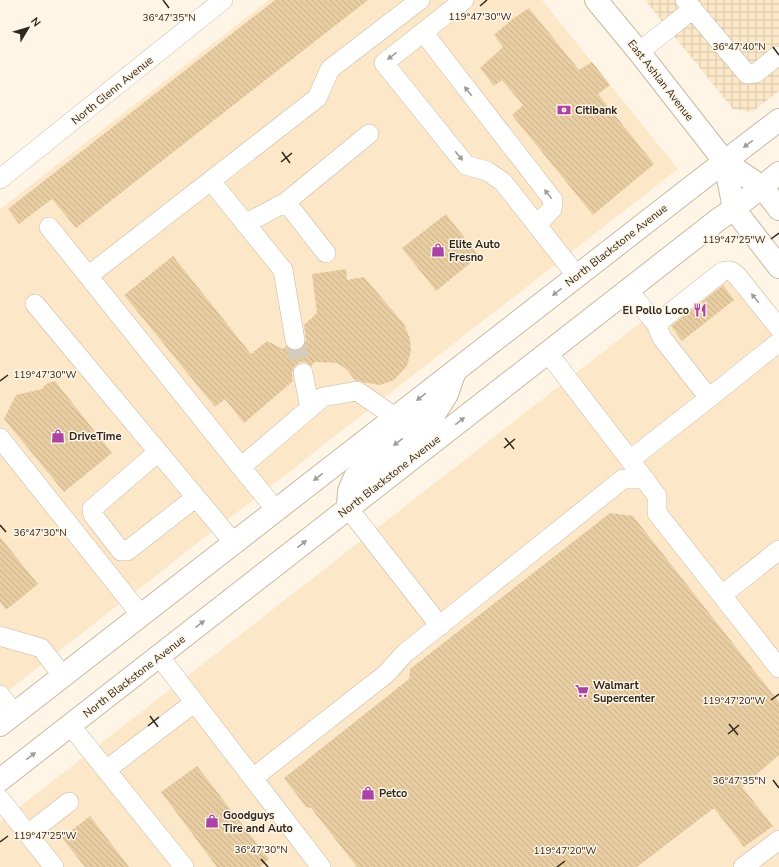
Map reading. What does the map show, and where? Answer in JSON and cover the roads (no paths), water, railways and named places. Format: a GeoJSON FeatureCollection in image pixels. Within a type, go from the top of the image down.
{"type":"FeatureCollection","features":[{"type":"Feature","properties":{"kind":"main road","name":"East Ashlan Avenue"},"geometry":{"type":"LineString","coordinates":[[596,0],[639,52],[725,162],[762,187],[779,209]]}},
{"type":"Feature","properties":{"kind":"main road","name":"North Blackstone Avenue"},"geometry":{"type":"LineString","coordinates":[[7,719],[779,120]]}},
{"type":"Feature","properties":{"kind":"main road","name":"East Ashlan Avenue"},"geometry":{"type":"LineString","coordinates":[[725,162],[734,209],[779,267]]}},
{"type":"Feature","properties":{"kind":"main road","name":"North Blackstone Avenue"},"geometry":{"type":"LineString","coordinates":[[0,780],[779,173]]}},
{"type":"Feature","properties":{"kind":"main road"},"geometry":{"type":"LineString","coordinates":[[348,508],[349,491],[355,477],[433,416],[447,394],[456,370]]}},
{"type":"Feature","properties":{"kind":"street","name":"North Glenn Avenue"},"geometry":{"type":"LineString","coordinates":[[0,179],[223,0]]}},
{"type":"Feature","properties":{"kind":"street"},"geometry":{"type":"LineString","coordinates":[[88,276],[317,98],[330,69],[419,0]]}},
{"type":"Feature","properties":{"kind":"street"},"geometry":{"type":"LineString","coordinates":[[464,0],[384,63],[466,165],[487,171],[503,182],[577,276]]}},
{"type":"Feature","properties":{"kind":"street"},"geometry":{"type":"LineString","coordinates":[[639,52],[689,5],[747,74],[756,73],[779,56]]}},
{"type":"Feature","properties":{"kind":"street"},"geometry":{"type":"LineString","coordinates":[[423,32],[553,200],[552,209],[537,225]]}},
{"type":"Feature","properties":{"kind":"street"},"geometry":{"type":"LineString","coordinates":[[245,224],[286,202],[369,134]]}},
{"type":"Feature","properties":{"kind":"street"},"geometry":{"type":"LineString","coordinates":[[211,181],[283,270],[295,340]]}},
{"type":"Feature","properties":{"kind":"street"},"geometry":{"type":"LineString","coordinates":[[286,202],[326,253]]}},
{"type":"Feature","properties":{"kind":"street"},"geometry":{"type":"LineString","coordinates":[[49,226],[276,510]]}},
{"type":"Feature","properties":{"kind":"street"},"geometry":{"type":"LineString","coordinates":[[656,324],[722,272],[727,270],[738,277],[779,328]]}},
{"type":"Feature","properties":{"kind":"street"},"geometry":{"type":"LineString","coordinates":[[628,290],[656,324],[662,338],[709,398]]}},
{"type":"Feature","properties":{"kind":"street"},"geometry":{"type":"LineString","coordinates":[[35,304],[234,543]]}},
{"type":"Feature","properties":{"kind":"street"},"geometry":{"type":"LineString","coordinates":[[630,460],[779,342]]}},
{"type":"Feature","properties":{"kind":"street"},"geometry":{"type":"LineString","coordinates":[[548,353],[657,496],[657,513],[779,668]]}},
{"type":"Feature","properties":{"kind":"street"},"geometry":{"type":"LineString","coordinates":[[304,373],[310,408]]}},
{"type":"Feature","properties":{"kind":"street"},"geometry":{"type":"LineString","coordinates":[[241,467],[323,397],[357,392],[395,417]]}},
{"type":"Feature","properties":{"kind":"street"},"geometry":{"type":"LineString","coordinates":[[0,438],[141,615]]}},
{"type":"Feature","properties":{"kind":"street"},"geometry":{"type":"LineString","coordinates":[[158,452],[92,509],[93,516],[121,551],[127,551],[195,498]]}},
{"type":"Feature","properties":{"kind":"street"},"geometry":{"type":"LineString","coordinates":[[253,778],[386,674],[405,653],[623,479],[645,479]]}},
{"type":"Feature","properties":{"kind":"street"},"geometry":{"type":"LineString","coordinates":[[348,508],[440,626]]}},
{"type":"Feature","properties":{"kind":"street"},"geometry":{"type":"LineString","coordinates":[[722,595],[779,550]]}},
{"type":"Feature","properties":{"kind":"street"},"geometry":{"type":"LineString","coordinates":[[0,636],[41,648],[63,676]]}},
{"type":"Feature","properties":{"kind":"street"},"geometry":{"type":"LineString","coordinates":[[160,656],[321,867]]}},
{"type":"Feature","properties":{"kind":"street"},"geometry":{"type":"LineString","coordinates":[[0,695],[7,719]]}},
{"type":"Feature","properties":{"kind":"street"},"geometry":{"type":"LineString","coordinates":[[106,770],[195,702]]}},
{"type":"Feature","properties":{"kind":"street"},"geometry":{"type":"LineString","coordinates":[[70,725],[184,867]]}},
{"type":"Feature","properties":{"kind":"street"},"geometry":{"type":"LineString","coordinates":[[0,799],[54,867]]}},
{"type":"Feature","properties":{"kind":"street"},"geometry":{"type":"LineString","coordinates":[[28,834],[69,802]]}},
{"type":"Feature","properties":{"kind":"street"},"geometry":{"type":"LineString","coordinates":[[743,867],[779,840]]}},
{"type":"Feature","properties":{"kind":"tunnel"},"geometry":{"type":"LineString","coordinates":[[295,340],[303,373]]}},
{"type":"Feature","properties":{"kind":"place","name":"Citibank"},"geometry":{"type":"Point","coordinates":[564,110]}},
{"type":"Feature","properties":{"kind":"place","name":"Elite Auto Fresno"},"geometry":{"type":"Point","coordinates":[438,250]}},
{"type":"Feature","properties":{"kind":"place","name":"El Pollo Loco"},"geometry":{"type":"Point","coordinates":[700,310]}},
{"type":"Feature","properties":{"kind":"place","name":"DriveTime"},"geometry":{"type":"Point","coordinates":[58,436]}},
{"type":"Feature","properties":{"kind":"place","name":"Walmart Supercenter"},"geometry":{"type":"Point","coordinates":[582,691]}},
{"type":"Feature","properties":{"kind":"place","name":"Petco"},"geometry":{"type":"Point","coordinates":[368,793]}},
{"type":"Feature","properties":{"kind":"place","name":"Goodguys Tire and Auto"},"geometry":{"type":"Point","coordinates":[212,821]}}]}
